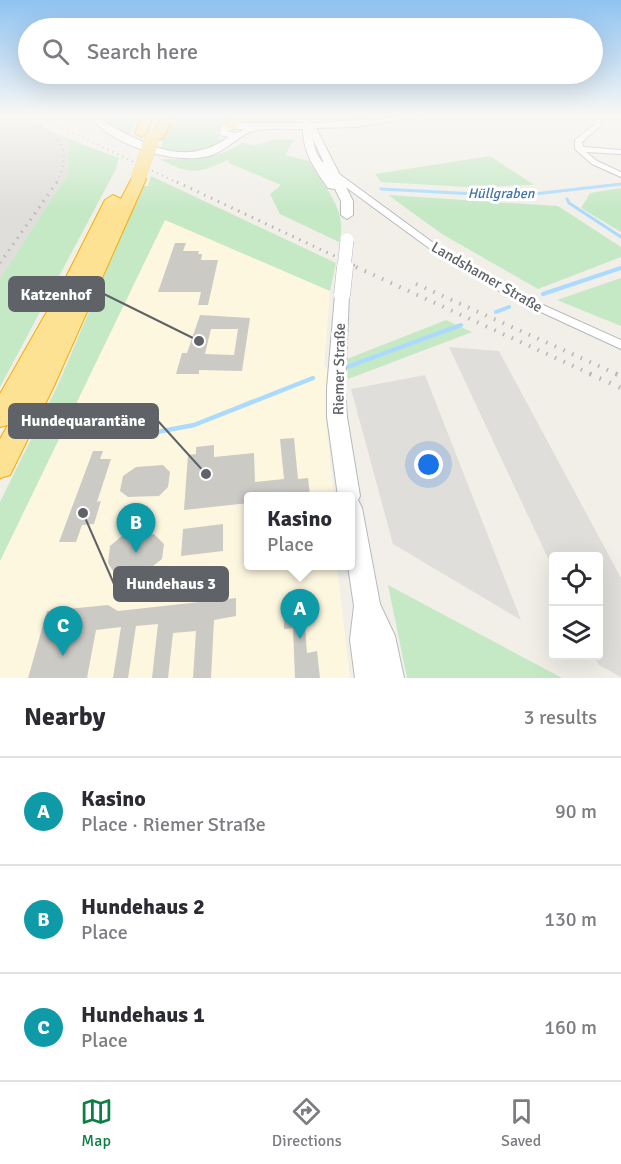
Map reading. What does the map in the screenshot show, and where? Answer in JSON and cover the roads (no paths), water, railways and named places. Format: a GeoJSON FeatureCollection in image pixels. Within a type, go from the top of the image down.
{"type":"FeatureCollection","features":[{"type":"Feature","properties":{"kind":"highway"},"geometry":{"type":"LineString","coordinates":[[0,466],[42,386],[143,148]]}},
{"type":"Feature","properties":{"kind":"highway"},"geometry":{"type":"LineString","coordinates":[[0,417],[132,175]]}},
{"type":"Feature","properties":{"kind":"street"},"geometry":{"type":"LineString","coordinates":[[150,148],[168,155],[199,155],[219,148]]}},
{"type":"Feature","properties":{"kind":"street"},"geometry":{"type":"LineString","coordinates":[[310,148],[312,159],[334,190],[347,215],[347,201],[321,148]]}},
{"type":"Feature","properties":{"kind":"street"},"geometry":{"type":"LineString","coordinates":[[580,148],[583,155],[621,175]]}},
{"type":"Feature","properties":{"kind":"street"},"geometry":{"type":"LineString","coordinates":[[595,148],[621,152]]}},
{"type":"Feature","properties":{"kind":"street","name":"Landshamer Straße"},"geometry":{"type":"LineString","coordinates":[[326,155],[363,193]]}},
{"type":"Feature","properties":{"kind":"street","name":"Landshamer Straße"},"geometry":{"type":"LineString","coordinates":[[312,159],[363,193],[436,249],[473,272],[528,302],[621,345]]}},
{"type":"Feature","properties":{"kind":"street","name":"Riemer Straße"},"geometry":{"type":"LineString","coordinates":[[347,240],[336,388],[348,492]]}},
{"type":"Feature","properties":{"kind":"street"},"geometry":{"type":"LineString","coordinates":[[355,532],[367,606],[363,640],[369,678]]}},
{"type":"Feature","properties":{"kind":"street"},"geometry":{"type":"LineString","coordinates":[[367,606],[382,636],[390,678]]}},
{"type":"Feature","properties":{"kind":"waterway","name":"Hüllgraben"},"geometry":{"type":"LineString","coordinates":[[381,189],[517,196],[621,184]]}},
{"type":"Feature","properties":{"kind":"waterway"},"geometry":{"type":"LineString","coordinates":[[567,199],[569,203],[621,237]]}},
{"type":"Feature","properties":{"kind":"waterway"},"geometry":{"type":"LineString","coordinates":[[543,294],[621,268]]}},
{"type":"Feature","properties":{"kind":"waterway"},"geometry":{"type":"LineString","coordinates":[[496,312],[509,307]]}},
{"type":"Feature","properties":{"kind":"waterway"},"geometry":{"type":"LineString","coordinates":[[347,367],[461,325]]}},
{"type":"Feature","properties":{"kind":"waterway"},"geometry":{"type":"LineString","coordinates":[[136,436],[194,425],[313,378]]}},
{"type":"Feature","properties":{"kind":"railway"},"geometry":{"type":"LineString","coordinates":[[56,183],[64,160],[62,148]]}},
{"type":"Feature","properties":{"kind":"railway"},"geometry":{"type":"LineString","coordinates":[[104,148],[180,184]]}},
{"type":"Feature","properties":{"kind":"railway"},"geometry":{"type":"LineString","coordinates":[[177,182],[360,268]]}},
{"type":"Feature","properties":{"kind":"railway"},"geometry":{"type":"LineString","coordinates":[[0,263],[56,183]]}},
{"type":"Feature","properties":{"kind":"railway"},"geometry":{"type":"LineString","coordinates":[[356,267],[593,375]]}},
{"type":"Feature","properties":{"kind":"railway"},"geometry":{"type":"LineString","coordinates":[[416,284],[619,375]]}},
{"type":"Feature","properties":{"kind":"railway"},"geometry":{"type":"LineString","coordinates":[[590,374],[621,388]]}},
{"type":"Feature","properties":{"kind":"railway"},"geometry":{"type":"LineString","coordinates":[[616,374],[621,376]]}},
{"type":"Feature","properties":{"kind":"place","name":"Katzenhof"},"geometry":{"type":"Point","coordinates":[199,341]}},
{"type":"Feature","properties":{"kind":"place","name":"Hundequarantäne"},"geometry":{"type":"Point","coordinates":[206,474]}},
{"type":"Feature","properties":{"kind":"place","name":"Hundehaus 3"},"geometry":{"type":"Point","coordinates":[83,513]}},
{"type":"Feature","properties":{"kind":"place","name":"Hundehaus 2"},"geometry":{"type":"Point","coordinates":[136,553]}},
{"type":"Feature","properties":{"kind":"place","name":"Kasino"},"geometry":{"type":"Point","coordinates":[300,639]}},
{"type":"Feature","properties":{"kind":"place","name":"Hundehaus 1"},"geometry":{"type":"Point","coordinates":[63,656]}}]}
